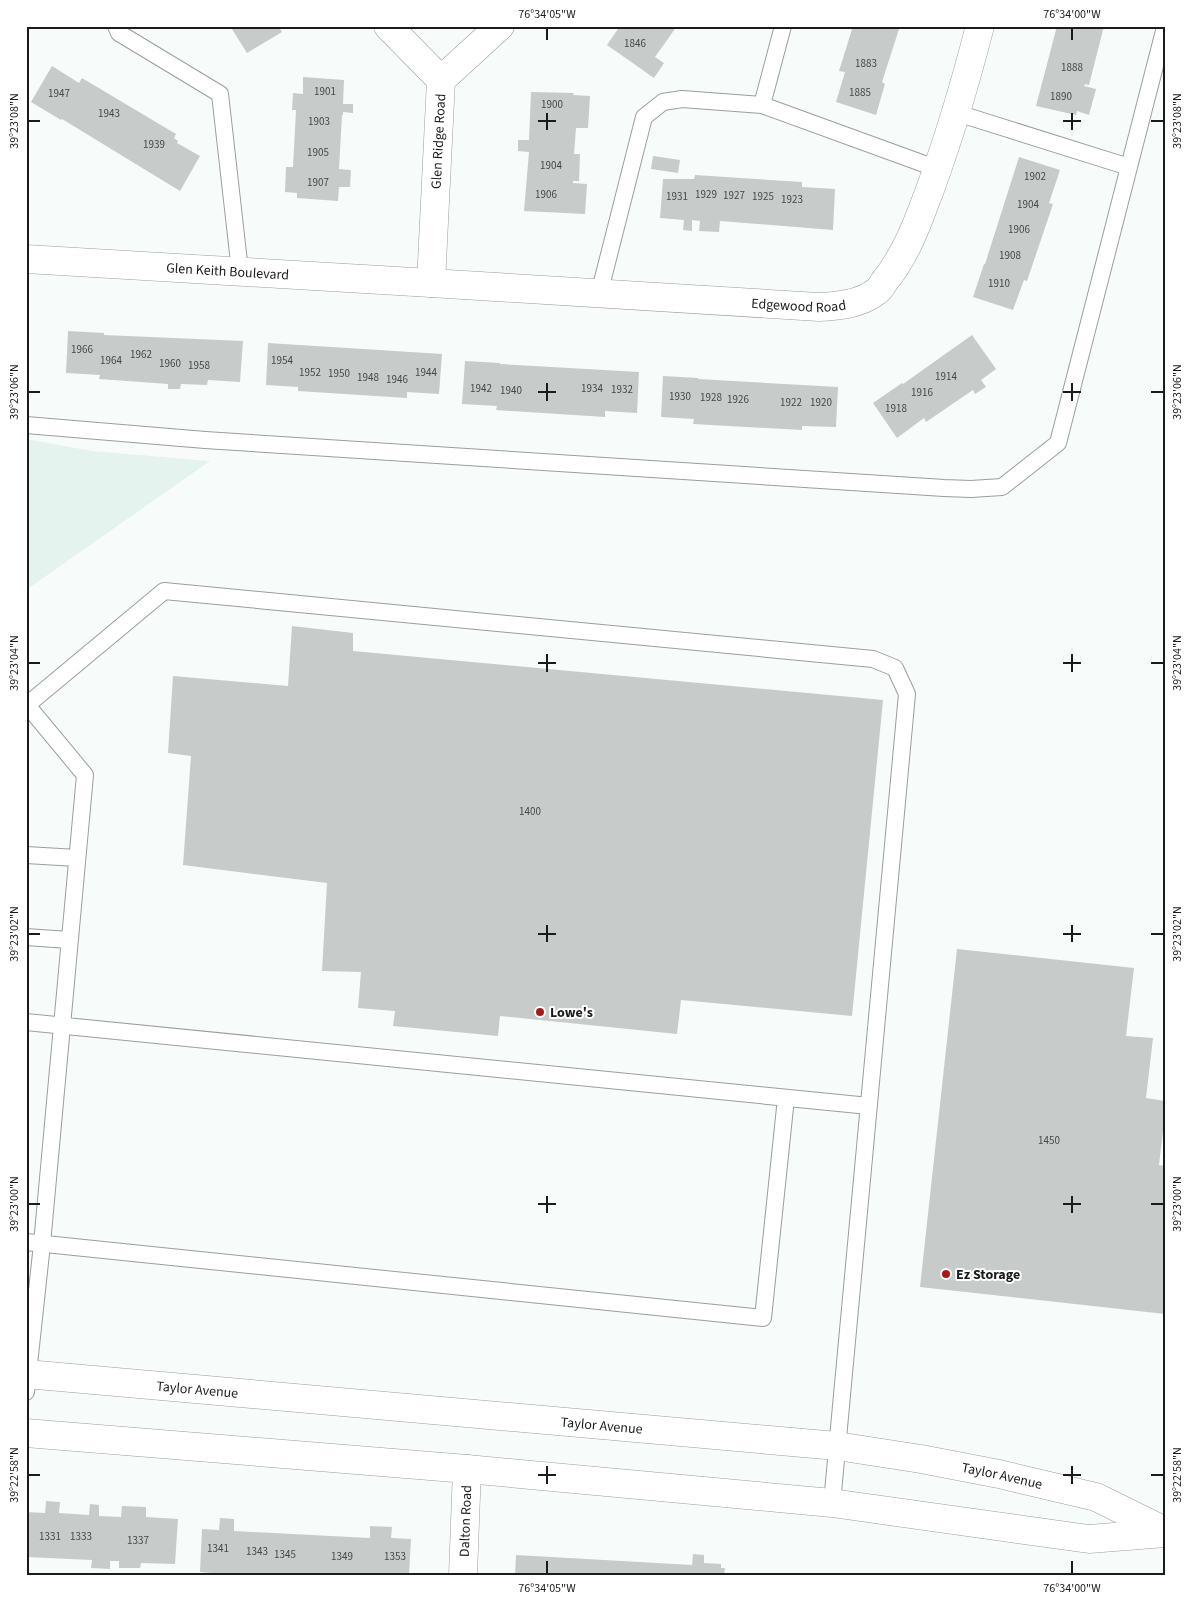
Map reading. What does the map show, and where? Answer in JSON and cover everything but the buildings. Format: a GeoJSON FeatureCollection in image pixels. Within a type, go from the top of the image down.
{"type":"FeatureCollection","features":[{"type":"Feature","properties":{"kind":"main road"},"geometry":{"type":"LineString","coordinates":[[388,26],[440,80]]}},
{"type":"Feature","properties":{"kind":"main road","name":"Glen Ridge Road"},"geometry":{"type":"LineString","coordinates":[[431,282],[440,80],[500,26]]}},
{"type":"Feature","properties":{"kind":"main road","name":"Edgewood Road"},"geometry":{"type":"LineString","coordinates":[[431,282],[819,307],[856,302],[877,291],[893,271],[911,239],[938,170],[957,113],[980,26]]}},
{"type":"Feature","properties":{"kind":"main road","name":"Glen Keith Boulevard"},"geometry":{"type":"LineString","coordinates":[[26,259],[431,282]]}},
{"type":"Feature","properties":{"kind":"main road","name":"Taylor Avenue"},"geometry":{"type":"LineString","coordinates":[[27,1380],[837,1446],[1000,1474],[1096,1497],[1165,1532]]}},
{"type":"Feature","properties":{"kind":"main road","name":"Taylor Avenue"},"geometry":{"type":"LineString","coordinates":[[26,1433],[467,1469],[832,1503],[1089,1539],[1165,1532]]}},
{"type":"Feature","properties":{"kind":"main road","name":"Dalton Road"},"geometry":{"type":"LineString","coordinates":[[462,1575],[467,1469]]}},
{"type":"Feature","properties":{"kind":"lane"},"geometry":{"type":"LineString","coordinates":[[116,26],[120,32],[220,94],[240,271]]}},
{"type":"Feature","properties":{"kind":"lane"},"geometry":{"type":"LineString","coordinates":[[762,105],[783,26]]}},
{"type":"Feature","properties":{"kind":"lane"},"geometry":{"type":"LineString","coordinates":[[26,426],[224,441],[944,488],[1002,487],[1058,443],[1165,27]]}},
{"type":"Feature","properties":{"kind":"lane"},"geometry":{"type":"LineString","coordinates":[[599,294],[644,117],[662,102],[682,99],[762,105],[938,170]]}},
{"type":"Feature","properties":{"kind":"lane"},"geometry":{"type":"LineString","coordinates":[[957,113],[1129,167]]}},
{"type":"Feature","properties":{"kind":"lane"},"geometry":{"type":"LineString","coordinates":[[27,1380],[34,1243],[61,1026],[85,775],[27,705],[164,591],[873,659],[896,668],[907,694],[832,1503]]}},
{"type":"Feature","properties":{"kind":"lane"},"geometry":{"type":"LineString","coordinates":[[26,855],[77,858]]}},
{"type":"Feature","properties":{"kind":"lane"},"geometry":{"type":"LineString","coordinates":[[26,936],[69,940]]}},
{"type":"Feature","properties":{"kind":"lane"},"geometry":{"type":"LineString","coordinates":[[26,1022],[869,1106]]}},
{"type":"Feature","properties":{"kind":"lane"},"geometry":{"type":"LineString","coordinates":[[34,1243],[764,1318],[786,1098]]}},
{"type":"Feature","properties":{"kind":"shaded area"},"geometry":{"type":"Polygon","coordinates":[[[26,439],[92,451],[210,461],[26,590],[26,439]]]}},
{"type":"Feature","properties":{"kind":"place","name":"Lowe's"},"geometry":{"type":"Point","coordinates":[540,1012]}},
{"type":"Feature","properties":{"kind":"place","name":"Ez Storage"},"geometry":{"type":"Point","coordinates":[946,1274]}}]}
